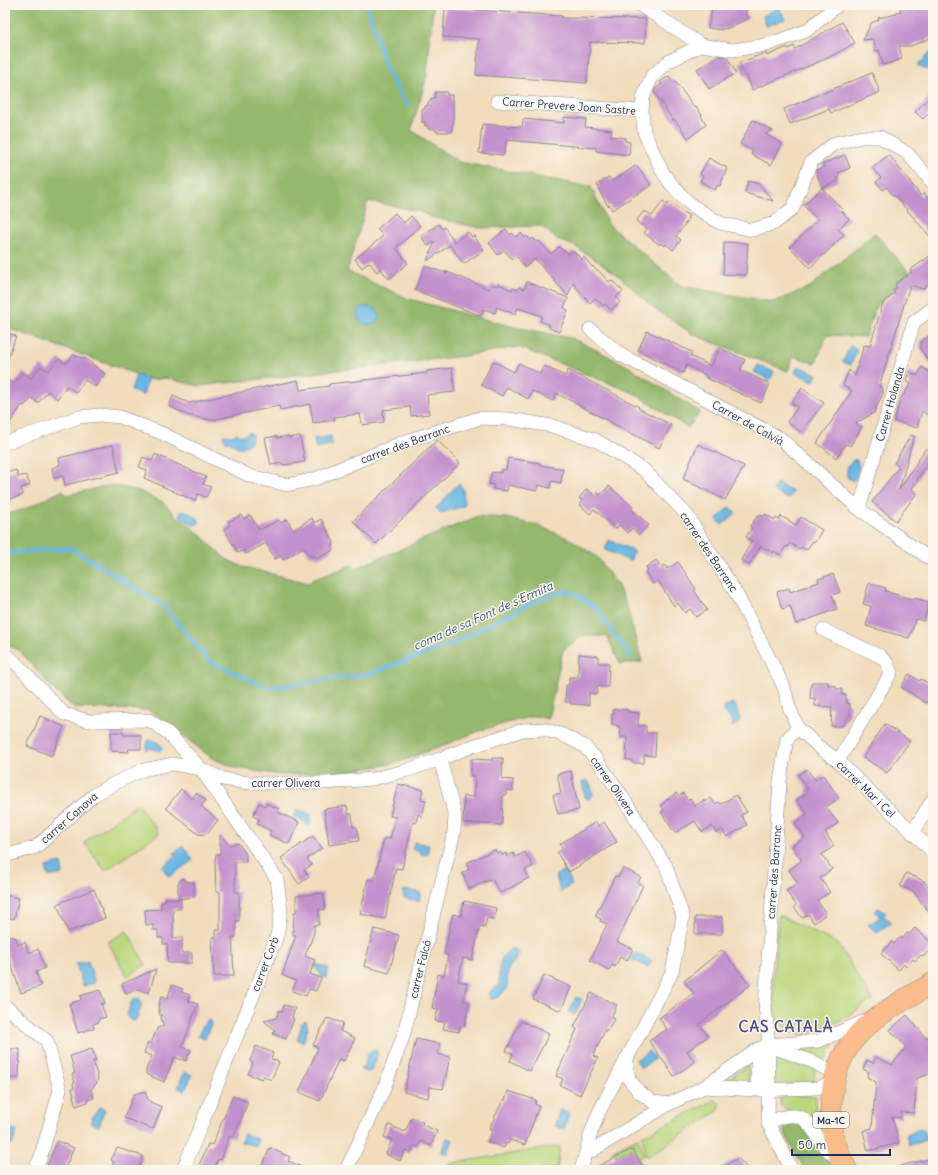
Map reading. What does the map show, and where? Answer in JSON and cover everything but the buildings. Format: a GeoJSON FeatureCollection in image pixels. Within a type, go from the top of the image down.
{"type":"FeatureCollection","features":[{"type":"Feature","properties":{"kind":"main road","name":"Ma-1C"},"geometry":{"type":"LineString","coordinates":[[844,1166],[834,1143],[831,1104],[834,1079],[843,1055],[858,1033],[883,1012],[933,983]]}},
{"type":"Feature","properties":{"kind":"street"},"geometry":{"type":"LineString","coordinates":[[640,5],[701,45],[732,50],[767,45],[806,31],[838,5]]}},
{"type":"Feature","properties":{"kind":"street"},"geometry":{"type":"LineString","coordinates":[[701,45],[668,62],[652,76],[643,98],[642,111],[644,132],[662,171],[671,184],[690,204],[720,223],[752,230],[775,222],[793,208],[811,162],[835,143],[862,137],[880,137],[907,153],[933,182]]}},
{"type":"Feature","properties":{"kind":"street","name":"Carrer Prevere Joan Sastre"},"geometry":{"type":"LineString","coordinates":[[497,101],[642,111]]}},
{"type":"Feature","properties":{"kind":"street","name":"Carrer Holanda"},"geometry":{"type":"LineString","coordinates":[[859,509],[914,322],[933,308]]}},
{"type":"Feature","properties":{"kind":"street","name":"Carrer de Calvià"},"geometry":{"type":"LineString","coordinates":[[590,329],[621,355],[780,438],[859,509],[933,561]]}},
{"type":"Feature","properties":{"kind":"street","name":"carrer des Barranc"},"geometry":{"type":"LineString","coordinates":[[5,443],[79,417],[100,415],[120,417],[161,433],[250,476],[287,485],[315,479],[406,441],[480,418],[509,418],[552,426],[596,440],[644,470],[687,515],[741,601],[784,687],[789,707],[798,728],[787,739],[780,781],[765,993],[763,1047],[763,1090],[768,1123]]}},
{"type":"Feature","properties":{"kind":"street"},"geometry":{"type":"LineString","coordinates":[[823,630],[880,656],[887,663],[891,673],[838,762]]}},
{"type":"Feature","properties":{"kind":"street"},"geometry":{"type":"LineString","coordinates":[[5,656],[11,658],[64,714],[89,721],[148,720],[168,733],[200,769]]}},
{"type":"Feature","properties":{"kind":"street","name":"carrer Mar i Cel"},"geometry":{"type":"LineString","coordinates":[[798,728],[838,762],[933,852]]}},
{"type":"Feature","properties":{"kind":"street","name":"carrer Olivera"},"geometry":{"type":"LineString","coordinates":[[200,769],[223,779],[249,784],[326,783],[372,779],[408,770],[473,746],[523,730],[543,729],[563,735],[584,746],[596,759],[618,790],[666,866],[683,917],[672,972],[599,1112],[581,1170]]}},
{"type":"Feature","properties":{"kind":"street","name":"carrer Falcó"},"geometry":{"type":"LineString","coordinates":[[346,1170],[383,1091],[403,1037],[454,832],[455,816],[440,759]]}},
{"type":"Feature","properties":{"kind":"street","name":"carrer Canova"},"geometry":{"type":"LineString","coordinates":[[5,856],[36,847],[94,795],[143,770],[172,764],[200,769]]}},
{"type":"Feature","properties":{"kind":"street","name":"carrer Corb"},"geometry":{"type":"LineString","coordinates":[[183,1170],[277,936],[281,911],[277,879],[200,769]]}},
{"type":"Feature","properties":{"kind":"street"},"geometry":{"type":"LineString","coordinates":[[912,833],[933,799]]}},
{"type":"Feature","properties":{"kind":"street"},"geometry":{"type":"LineString","coordinates":[[5,1006],[47,1041],[60,1090],[40,1159],[34,1170]]}},
{"type":"Feature","properties":{"kind":"street"},"geometry":{"type":"LineString","coordinates":[[585,1155],[669,1104],[704,1087],[763,1047],[819,1041],[883,1012]]}},
{"type":"Feature","properties":{"kind":"street"},"geometry":{"type":"LineString","coordinates":[[704,1087],[763,1090],[817,1088],[834,1079],[816,1063],[763,1047]]}},
{"type":"Feature","properties":{"kind":"street"},"geometry":{"type":"LineString","coordinates":[[626,1059],[629,1079],[638,1092],[653,1102],[669,1104]]}},
{"type":"Feature","properties":{"kind":"street"},"geometry":{"type":"LineString","coordinates":[[792,1170],[768,1123],[782,1117],[789,1116],[796,1116],[805,1120],[825,1147],[844,1166]]}},
{"type":"Feature","properties":{"kind":"green space"},"geometry":{"type":"Polygon","coordinates":[[[5,5],[433,5],[427,76],[411,130],[459,162],[591,187],[608,224],[681,286],[773,302],[810,287],[875,233],[912,275],[876,306],[865,337],[827,335],[815,364],[794,356],[788,371],[694,335],[655,309],[620,277],[598,261],[572,245],[558,240],[541,226],[480,228],[431,217],[418,211],[368,201],[347,271],[409,299],[514,327],[567,337],[578,341],[626,365],[700,412],[688,428],[634,393],[518,347],[464,356],[199,386],[166,378],[152,380],[5,327],[5,5]]]}},
{"type":"Feature","properties":{"kind":"green space"},"geometry":{"type":"Polygon","coordinates":[[[112,485],[139,491],[164,503],[177,517],[194,529],[226,559],[243,567],[309,583],[312,580],[352,565],[354,569],[478,516],[506,518],[539,526],[572,540],[597,557],[618,586],[627,607],[642,662],[620,664],[607,636],[583,636],[563,650],[548,719],[535,716],[525,718],[482,730],[397,763],[344,772],[282,775],[236,768],[212,758],[165,720],[148,710],[74,708],[53,689],[19,650],[5,644],[5,515],[25,509],[63,490],[66,495],[112,485]]]}},
{"type":"Feature","properties":{"kind":"green space"},"geometry":{"type":"Polygon","coordinates":[[[138,804],[159,833],[105,871],[84,842],[138,804]]]}},
{"type":"Feature","properties":{"kind":"green space"},"geometry":{"type":"Polygon","coordinates":[[[779,915],[838,944],[873,1001],[867,1003],[829,1026],[812,1033],[794,1033],[782,1025],[776,1017],[772,1004],[774,963],[779,915]]]}},
{"type":"Feature","properties":{"kind":"green space"},"geometry":{"type":"Polygon","coordinates":[[[127,931],[146,965],[127,976],[108,942],[127,931]]]}},
{"type":"Feature","properties":{"kind":"green space"},"geometry":{"type":"Polygon","coordinates":[[[834,1043],[824,1062],[798,1049],[834,1043]]]}},
{"type":"Feature","properties":{"kind":"green space"},"geometry":{"type":"Polygon","coordinates":[[[777,1055],[811,1066],[815,1070],[814,1083],[780,1084],[775,1082],[773,1076],[775,1057],[777,1055]]]}},
{"type":"Feature","properties":{"kind":"green space"},"geometry":{"type":"Polygon","coordinates":[[[748,1066],[749,1083],[721,1083],[748,1066]]]}},
{"type":"Feature","properties":{"kind":"green space"},"geometry":{"type":"Polygon","coordinates":[[[790,1095],[816,1096],[815,1118],[793,1112],[781,1106],[780,1099],[790,1095]]]}},
{"type":"Feature","properties":{"kind":"green space"},"geometry":{"type":"Polygon","coordinates":[[[715,1100],[720,1104],[718,1111],[647,1157],[642,1136],[715,1100]]]}},
{"type":"Feature","properties":{"kind":"green space"},"geometry":{"type":"Polygon","coordinates":[[[795,1123],[802,1127],[835,1170],[805,1170],[787,1138],[784,1129],[788,1124],[795,1123]]]}},
{"type":"Feature","properties":{"kind":"green space"},"geometry":{"type":"Polygon","coordinates":[[[638,1138],[645,1155],[639,1158],[634,1150],[629,1149],[616,1156],[613,1150],[638,1138]]]}},
{"type":"Feature","properties":{"kind":"green space"},"geometry":{"type":"Polygon","coordinates":[[[560,1146],[557,1170],[430,1170],[459,1162],[560,1146]]]}},
{"type":"Feature","properties":{"kind":"water"},"geometry":{"type":"Polygon","coordinates":[[[779,7],[785,19],[766,26],[763,16],[779,7]]]}},
{"type":"Feature","properties":{"kind":"water"},"geometry":{"type":"Polygon","coordinates":[[[931,53],[933,54],[933,69],[929,70],[919,66],[919,63],[924,60],[925,56],[931,53]]]}},
{"type":"Feature","properties":{"kind":"water"},"geometry":{"type":"Polygon","coordinates":[[[363,307],[372,308],[378,312],[380,317],[375,324],[364,324],[359,321],[357,315],[358,311],[363,307]]]}},
{"type":"Feature","properties":{"kind":"water"},"geometry":{"type":"Polygon","coordinates":[[[850,346],[857,349],[851,365],[843,362],[850,346]]]}},
{"type":"Feature","properties":{"kind":"water"},"geometry":{"type":"Polygon","coordinates":[[[758,365],[774,372],[770,380],[754,372],[758,365]]]}},
{"type":"Feature","properties":{"kind":"water"},"geometry":{"type":"Polygon","coordinates":[[[798,366],[817,374],[814,381],[795,373],[798,366]]]}},
{"type":"Feature","properties":{"kind":"water"},"geometry":{"type":"Polygon","coordinates":[[[136,375],[148,378],[143,395],[131,391],[136,375]]]}},
{"type":"Feature","properties":{"kind":"water"},"geometry":{"type":"Polygon","coordinates":[[[249,432],[252,434],[251,440],[247,445],[242,447],[227,442],[223,435],[233,436],[237,433],[240,436],[246,435],[249,432]]]}},
{"type":"Feature","properties":{"kind":"water"},"geometry":{"type":"Polygon","coordinates":[[[331,436],[332,444],[316,448],[314,439],[331,436]]]}},
{"type":"Feature","properties":{"kind":"water"},"geometry":{"type":"Polygon","coordinates":[[[853,460],[857,460],[858,468],[857,474],[853,481],[848,478],[847,471],[849,464],[853,460]]]}},
{"type":"Feature","properties":{"kind":"water"},"geometry":{"type":"Polygon","coordinates":[[[777,483],[793,492],[788,499],[773,490],[777,483]]]}},
{"type":"Feature","properties":{"kind":"water"},"geometry":{"type":"Polygon","coordinates":[[[458,484],[463,488],[464,506],[441,513],[436,508],[458,484]]]}},
{"type":"Feature","properties":{"kind":"water"},"geometry":{"type":"Polygon","coordinates":[[[730,507],[736,513],[722,525],[716,519],[730,507]]]}},
{"type":"Feature","properties":{"kind":"water"},"geometry":{"type":"Polygon","coordinates":[[[182,511],[186,511],[199,519],[199,523],[194,525],[180,517],[180,513],[182,511]]]}},
{"type":"Feature","properties":{"kind":"water"},"geometry":{"type":"Polygon","coordinates":[[[609,540],[634,551],[630,561],[605,550],[609,540]]]}},
{"type":"Feature","properties":{"kind":"water"},"geometry":{"type":"Polygon","coordinates":[[[732,703],[735,705],[740,719],[738,724],[732,727],[733,722],[725,713],[724,707],[732,703]]]}},
{"type":"Feature","properties":{"kind":"water"},"geometry":{"type":"Polygon","coordinates":[[[151,739],[160,744],[163,748],[160,751],[150,748],[146,750],[148,741],[151,739]]]}},
{"type":"Feature","properties":{"kind":"water"},"geometry":{"type":"Polygon","coordinates":[[[587,780],[591,786],[593,795],[588,800],[585,797],[582,782],[587,780]]]}},
{"type":"Feature","properties":{"kind":"water"},"geometry":{"type":"Polygon","coordinates":[[[297,809],[310,814],[310,825],[306,825],[305,822],[294,817],[297,809]]]}},
{"type":"Feature","properties":{"kind":"water"},"geometry":{"type":"Polygon","coordinates":[[[414,842],[429,845],[427,855],[420,854],[421,851],[412,849],[414,842]]]}},
{"type":"Feature","properties":{"kind":"water"},"geometry":{"type":"Polygon","coordinates":[[[183,846],[193,860],[169,877],[162,867],[176,856],[174,853],[183,846]]]}},
{"type":"Feature","properties":{"kind":"water"},"geometry":{"type":"Polygon","coordinates":[[[61,863],[63,874],[49,877],[46,867],[61,863]]]}},
{"type":"Feature","properties":{"kind":"water"},"geometry":{"type":"Polygon","coordinates":[[[564,870],[572,885],[560,892],[556,875],[564,870]]]}},
{"type":"Feature","properties":{"kind":"water"},"geometry":{"type":"Polygon","coordinates":[[[407,890],[421,893],[419,901],[404,898],[403,891],[407,890]]]}},
{"type":"Feature","properties":{"kind":"water"},"geometry":{"type":"Polygon","coordinates":[[[879,908],[886,913],[883,916],[892,922],[877,932],[868,925],[880,917],[875,911],[879,908]]]}},
{"type":"Feature","properties":{"kind":"water"},"geometry":{"type":"Polygon","coordinates":[[[511,949],[515,949],[519,954],[508,971],[507,989],[499,997],[492,999],[490,998],[489,994],[491,990],[499,985],[501,960],[506,952],[511,949]]]}},
{"type":"Feature","properties":{"kind":"water"},"geometry":{"type":"Polygon","coordinates":[[[635,953],[652,960],[648,967],[632,960],[635,953]]]}},
{"type":"Feature","properties":{"kind":"water"},"geometry":{"type":"Polygon","coordinates":[[[88,961],[95,983],[83,986],[76,964],[88,961]]]}},
{"type":"Feature","properties":{"kind":"water"},"geometry":{"type":"Polygon","coordinates":[[[315,964],[329,968],[326,978],[320,976],[321,974],[314,966],[315,964]]]}},
{"type":"Feature","properties":{"kind":"water"},"geometry":{"type":"Polygon","coordinates":[[[576,997],[582,999],[575,1015],[569,1012],[576,997]]]}},
{"type":"Feature","properties":{"kind":"water"},"geometry":{"type":"Polygon","coordinates":[[[137,998],[140,999],[142,1004],[137,1019],[135,1021],[130,1020],[127,1016],[129,1008],[131,1003],[137,998]]]}},
{"type":"Feature","properties":{"kind":"water"},"geometry":{"type":"Polygon","coordinates":[[[207,1020],[210,1020],[211,1024],[205,1039],[198,1036],[207,1020]]]}},
{"type":"Feature","properties":{"kind":"water"},"geometry":{"type":"Polygon","coordinates":[[[306,1021],[308,1028],[303,1042],[297,1039],[301,1028],[300,1024],[306,1021]]]}},
{"type":"Feature","properties":{"kind":"water"},"geometry":{"type":"Polygon","coordinates":[[[372,1050],[376,1050],[378,1054],[372,1070],[369,1072],[361,1070],[361,1068],[364,1067],[368,1055],[372,1050]]]}},
{"type":"Feature","properties":{"kind":"water"},"geometry":{"type":"Polygon","coordinates":[[[649,1051],[655,1059],[641,1068],[636,1060],[649,1051]]]}},
{"type":"Feature","properties":{"kind":"water"},"geometry":{"type":"Polygon","coordinates":[[[184,1072],[192,1075],[185,1091],[178,1088],[184,1072]]]}},
{"type":"Feature","properties":{"kind":"water"},"geometry":{"type":"Polygon","coordinates":[[[100,1107],[105,1109],[99,1126],[90,1123],[100,1107]]]}},
{"type":"Feature","properties":{"kind":"water"},"geometry":{"type":"Polygon","coordinates":[[[560,1110],[569,1113],[564,1129],[554,1126],[560,1110]]]}},
{"type":"Feature","properties":{"kind":"water"},"geometry":{"type":"Polygon","coordinates":[[[10,1128],[17,1131],[12,1145],[5,1142],[10,1128]]]}},
{"type":"Feature","properties":{"kind":"water"},"geometry":{"type":"Polygon","coordinates":[[[923,1129],[926,1140],[909,1145],[906,1134],[915,1134],[914,1131],[923,1129]]]}},
{"type":"Feature","properties":{"kind":"water"},"geometry":{"type":"Polygon","coordinates":[[[244,1134],[258,1139],[256,1146],[241,1142],[244,1134]]]}},
{"type":"Feature","properties":{"kind":"water"},"geometry":{"type":"Polygon","coordinates":[[[447,1138],[453,1140],[448,1153],[444,1153],[441,1152],[447,1138]]]}},
{"type":"Feature","properties":{"kind":"waterway"},"geometry":{"type":"LineString","coordinates":[[367,5],[387,71],[408,106]]}},
{"type":"Feature","properties":{"kind":"waterway","name":"coma de sa Font de s'Ermita"},"geometry":{"type":"LineString","coordinates":[[5,553],[71,548],[164,606],[209,661],[268,688],[369,674],[452,644],[523,607],[553,594],[570,591],[594,606],[631,657]]}},
{"type":"Feature","properties":{"kind":"district","name":"CAS CATALÀ"},"geometry":{"type":"Point","coordinates":[786,1027]}}]}
